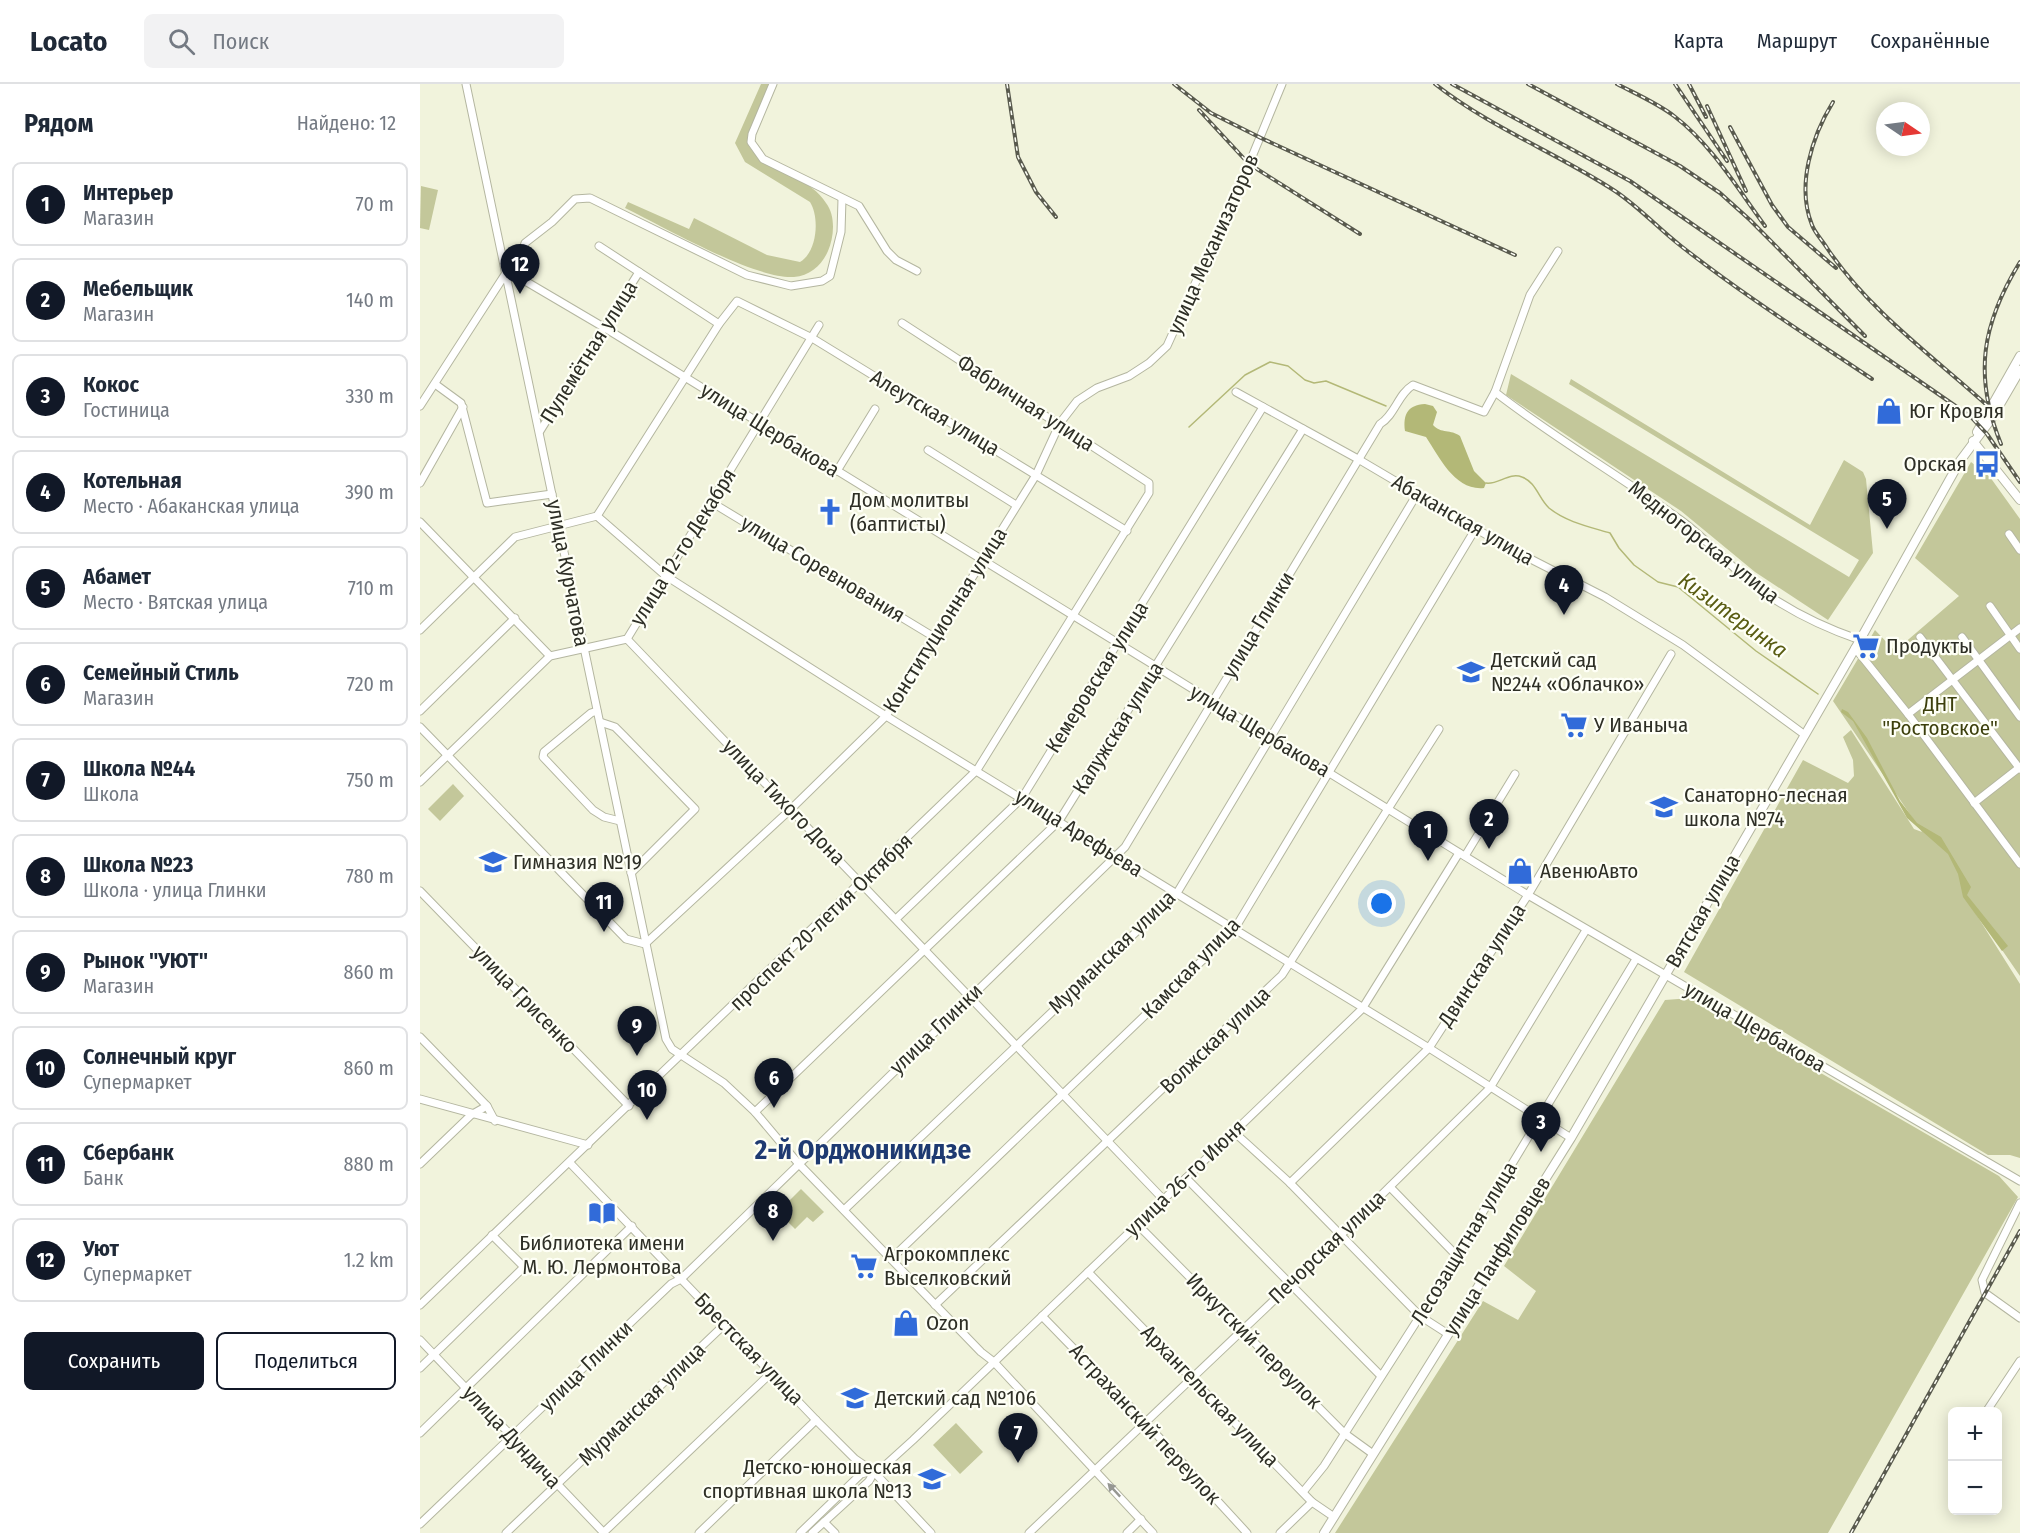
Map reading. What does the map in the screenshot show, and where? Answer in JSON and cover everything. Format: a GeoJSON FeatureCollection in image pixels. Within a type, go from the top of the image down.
{"type":"FeatureCollection","features":[{"type":"Feature","properties":{"kind":"main road","name":"Вятская улица"},"geometry":{"type":"LineString","coordinates":[[1665,976],[2020,356]]}},
{"type":"Feature","properties":{"kind":"main road","name":"Вятская улица"},"geometry":{"type":"LineString","coordinates":[[1973,441],[1992,418],[2020,370]]}},
{"type":"Feature","properties":{"kind":"main road"},"geometry":{"type":"LineString","coordinates":[[1973,441],[2020,500]]}},
{"type":"Feature","properties":{"kind":"main road","name":"улица Панфиловцев"},"geometry":{"type":"LineString","coordinates":[[1324,1533],[1571,1138],[1665,976]]}},
{"type":"Feature","properties":{"kind":"street","name":"улица Курчатова"},"geometry":{"type":"LineString","coordinates":[[466,84],[666,1039],[672,1049],[682,1056]]}},
{"type":"Feature","properties":{"kind":"street"},"geometry":{"type":"LineString","coordinates":[[773,84],[752,134],[752,142],[763,159],[859,206],[887,251],[896,260],[917,271]]}},
{"type":"Feature","properties":{"kind":"street","name":"улица Механизаторов"},"geometry":{"type":"LineString","coordinates":[[1084,395],[1129,376],[1149,363],[1167,346],[1250,164],[1282,84]]}},
{"type":"Feature","properties":{"kind":"street"},"geometry":{"type":"LineString","coordinates":[[515,275],[525,243],[552,222],[574,199],[582,196],[747,275],[791,286],[806,286],[830,276],[841,232],[842,199]]}},
{"type":"Feature","properties":{"kind":"street"},"geometry":{"type":"LineString","coordinates":[[420,630],[515,537],[597,516],[719,324],[599,246]]}},
{"type":"Feature","properties":{"kind":"street"},"geometry":{"type":"LineString","coordinates":[[1495,392],[1530,295],[1558,251]]}},
{"type":"Feature","properties":{"kind":"street","name":"Пулемётная улица"},"geometry":{"type":"LineString","coordinates":[[540,431],[639,272]]}},
{"type":"Feature","properties":{"kind":"street","name":"улица Щербакова"},"geometry":{"type":"LineString","coordinates":[[506,273],[515,275],[605,328],[1586,930],[2020,1181]]}},
{"type":"Feature","properties":{"kind":"street"},"geometry":{"type":"LineString","coordinates":[[420,406],[506,273]]}},
{"type":"Feature","properties":{"kind":"street","name":"Алеутская улица"},"geometry":{"type":"LineString","coordinates":[[719,324],[734,304],[740,302],[812,338],[1127,531]]}},
{"type":"Feature","properties":{"kind":"street","name":"Фабричная улица"},"geometry":{"type":"LineString","coordinates":[[902,323],[1060,423],[1149,483]]}},
{"type":"Feature","properties":{"kind":"street","name":"улица 12-го Декабря"},"geometry":{"type":"LineString","coordinates":[[550,656],[627,639],[819,325]]}},
{"type":"Feature","properties":{"kind":"street"},"geometry":{"type":"LineString","coordinates":[[435,384],[460,400],[487,503],[552,494]]}},
{"type":"Feature","properties":{"kind":"street","name":"улица Глинки"},"geometry":{"type":"LineString","coordinates":[[420,1524],[671,1284],[681,1279],[793,1172],[798,1163],[1125,847],[1358,459],[1380,424],[1391,415],[1409,387],[1420,386],[1484,412],[1495,392]]}},
{"type":"Feature","properties":{"kind":"street","name":"Абаканская улица"},"geometry":{"type":"LineString","coordinates":[[1236,392],[1358,459],[1476,528],[1605,597],[1679,642],[1805,735]]}},
{"type":"Feature","properties":{"kind":"street","name":"Медногорская улица"},"geometry":{"type":"LineString","coordinates":[[1495,392],[1544,430],[1645,494],[1683,522],[1761,590],[1857,644]]}},
{"type":"Feature","properties":{"kind":"street","name":"Конституционная улица"},"geometry":{"type":"LineString","coordinates":[[645,944],[791,809],[886,716],[1036,474],[1060,423],[1084,395]]}},
{"type":"Feature","properties":{"kind":"street","name":"Кемеровская улица"},"geometry":{"type":"LineString","coordinates":[[896,919],[1022,798],[1263,406]]}},
{"type":"Feature","properties":{"kind":"street"},"geometry":{"type":"LineString","coordinates":[[420,483],[463,408]]}},
{"type":"Feature","properties":{"kind":"street"},"geometry":{"type":"LineString","coordinates":[[837,471],[875,409]]}},
{"type":"Feature","properties":{"kind":"street","name":"Калужская улица"},"geometry":{"type":"LineString","coordinates":[[755,1112],[1059,821],[1303,429]]}},
{"type":"Feature","properties":{"kind":"street"},"geometry":{"type":"LineString","coordinates":[[928,450],[1016,505]]}},
{"type":"Feature","properties":{"kind":"street","name":"проспект 20-летия Октября"},"geometry":{"type":"LineString","coordinates":[[420,1305],[977,771],[1127,531],[1149,493],[1149,483]]}},
{"type":"Feature","properties":{"kind":"street","name":"Мурманская улица"},"geometry":{"type":"LineString","coordinates":[[844,1210],[1016,1043],[1177,893],[1417,494]]}},
{"type":"Feature","properties":{"kind":"street","name":"улица Соревнования"},"geometry":{"type":"LineString","coordinates":[[711,502],[934,637]]}},
{"type":"Feature","properties":{"kind":"street","name":"улица Арефьева"},"geometry":{"type":"LineString","coordinates":[[597,516],[666,576],[886,716],[1429,1048],[1571,1138]]}},
{"type":"Feature","properties":{"kind":"street"},"geometry":{"type":"LineString","coordinates":[[420,522],[550,656],[420,782]]}},
{"type":"Feature","properties":{"kind":"street","name":"Камская улица"},"geometry":{"type":"LineString","coordinates":[[891,1259],[1234,930],[1476,528]]}},
{"type":"Feature","properties":{"kind":"street"},"geometry":{"type":"LineString","coordinates":[[2009,534],[2020,550]]}},
{"type":"Feature","properties":{"kind":"street"},"geometry":{"type":"LineString","coordinates":[[1989,606],[2020,649]]}},
{"type":"Feature","properties":{"kind":"street"},"geometry":{"type":"LineString","coordinates":[[420,711],[515,618]]}},
{"type":"Feature","properties":{"kind":"street"},"geometry":{"type":"LineString","coordinates":[[1908,714],[2020,628]]}},
{"type":"Feature","properties":{"kind":"street"},"geometry":{"type":"LineString","coordinates":[[1920,637],[1954,678],[2020,768],[1974,803]]}},
{"type":"Feature","properties":{"kind":"street"},"geometry":{"type":"LineString","coordinates":[[1962,637],[2020,717]]}},
{"type":"Feature","properties":{"kind":"street","name":"улица Тихого Дона"},"geometry":{"type":"LineString","coordinates":[[627,639],[1164,1199]]}},
{"type":"Feature","properties":{"kind":"street"},"geometry":{"type":"LineString","coordinates":[[1857,644],[2020,864]]}},
{"type":"Feature","properties":{"kind":"street","name":"Двинская улица"},"geometry":{"type":"LineString","coordinates":[[1290,1183],[1429,1048],[1528,895],[1671,654]]}},
{"type":"Feature","properties":{"kind":"street"},"geometry":{"type":"LineString","coordinates":[[597,711],[591,713],[544,752],[543,757],[592,810],[604,817],[620,821]]}},
{"type":"Feature","properties":{"kind":"street"},"geometry":{"type":"LineString","coordinates":[[600,722],[619,731],[694,809],[631,873]]}},
{"type":"Feature","properties":{"kind":"street"},"geometry":{"type":"LineString","coordinates":[[420,727],[626,939],[645,944]]}},
{"type":"Feature","properties":{"kind":"street","name":"Волжская улица"},"geometry":{"type":"LineString","coordinates":[[935,1305],[1109,1142],[1290,965],[1439,729]]}},
{"type":"Feature","properties":{"kind":"street","name":"улица 26-го Июня"},"geometry":{"type":"LineString","coordinates":[[800,1533],[861,1474],[880,1469],[913,1440],[1362,1009],[1515,774]]}},
{"type":"Feature","properties":{"kind":"street","name":"улица Грисенко"},"geometry":{"type":"LineString","coordinates":[[420,891],[629,1106]]}},
{"type":"Feature","properties":{"kind":"street","name":"Печорская улица"},"geometry":{"type":"LineString","coordinates":[[1029,1533],[1290,1284],[1490,1088],[1586,930]]}},
{"type":"Feature","properties":{"kind":"street","name":"Лесозащитная улица"},"geometry":{"type":"LineString","coordinates":[[1303,1492],[1324,1466],[1420,1316],[1636,959]]}},
{"type":"Feature","properties":{"kind":"street"},"geometry":{"type":"LineString","coordinates":[[420,1036],[487,1106],[495,1121]]}},
{"type":"Feature","properties":{"kind":"street"},"geometry":{"type":"LineString","coordinates":[[682,1056],[724,1083],[755,1112],[798,1163],[981,1352],[994,1362],[1153,1533]]}},
{"type":"Feature","properties":{"kind":"street"},"geometry":{"type":"LineString","coordinates":[[420,1099],[588,1145]]}},
{"type":"Feature","properties":{"kind":"street"},"geometry":{"type":"LineString","coordinates":[[420,1164],[471,1114],[487,1106]]}},
{"type":"Feature","properties":{"kind":"street"},"geometry":{"type":"LineString","coordinates":[[1234,1132],[1290,1183],[1420,1316],[1448,1334]]}},
{"type":"Feature","properties":{"kind":"street","name":"Брестская улица"},"geometry":{"type":"LineString","coordinates":[[570,1163],[816,1420],[855,1459],[874,1472],[931,1533]]}},
{"type":"Feature","properties":{"kind":"street"},"geometry":{"type":"LineString","coordinates":[[1186,1178],[1381,1376]]}},
{"type":"Feature","properties":{"kind":"street"},"geometry":{"type":"LineString","coordinates":[[1390,1187],[1456,1255]]}},
{"type":"Feature","properties":{"kind":"street"},"geometry":{"type":"LineString","coordinates":[[2020,1203],[1982,1280],[1982,1287],[1985,1293],[2020,1318]]}},
{"type":"Feature","properties":{"kind":"street","name":"Иркутский переулок"},"geometry":{"type":"LineString","coordinates":[[1137,1224],[1344,1433],[1373,1454]]}},
{"type":"Feature","properties":{"kind":"street"},"geometry":{"type":"LineString","coordinates":[[420,1433],[632,1226]]}},
{"type":"Feature","properties":{"kind":"street"},"geometry":{"type":"LineString","coordinates":[[420,1368],[524,1267],[492,1235]]}},
{"type":"Feature","properties":{"kind":"street","name":"Архангельская улица"},"geometry":{"type":"LineString","coordinates":[[1088,1272],[1312,1502],[1334,1517]]}},
{"type":"Feature","properties":{"kind":"street","name":"Астраханский переулок"},"geometry":{"type":"LineString","coordinates":[[1042,1316],[1145,1422],[1247,1533]]}},
{"type":"Feature","properties":{"kind":"street","name":"Мурманская улица"},"geometry":{"type":"LineString","coordinates":[[506,1533],[725,1324]]}},
{"type":"Feature","properties":{"kind":"street","name":"улица Дундича"},"geometry":{"type":"LineString","coordinates":[[420,1340],[603,1533]]}},
{"type":"Feature","properties":{"kind":"street"},"geometry":{"type":"LineString","coordinates":[[1989,1407],[2020,1361]]}},
{"type":"Feature","properties":{"kind":"street"},"geometry":{"type":"LineString","coordinates":[[603,1533],[771,1372]]}},
{"type":"Feature","properties":{"kind":"street"},"geometry":{"type":"LineString","coordinates":[[699,1533],[816,1420]]}},
{"type":"Feature","properties":{"kind":"street","name":"улица 26-го Июня"},"geometry":{"type":"LineString","coordinates":[[812,1533],[869,1481],[874,1472]]}},
{"type":"Feature","properties":{"kind":"street"},"geometry":{"type":"LineString","coordinates":[[1280,1533],[1312,1502]]}},
{"type":"Feature","properties":{"kind":"street"},"geometry":{"type":"LineString","coordinates":[[1127,1533],[1141,1520]]}},
{"type":"Feature","properties":{"kind":"street"},"geometry":{"type":"LineString","coordinates":[[824,1522],[835,1533]]}},
{"type":"Feature","properties":{"kind":"green space"},"geometry":{"type":"Polygon","coordinates":[[[761,84],[770,84],[749,131],[747,143],[764,161],[818,193],[829,208],[833,220],[833,233],[825,256],[815,269],[800,276],[777,276],[757,270],[685,239],[625,208],[628,202],[689,229],[694,218],[767,255],[800,262],[806,257],[813,243],[816,225],[810,202],[745,162],[735,143],[761,84]]]}},
{"type":"Feature","properties":{"kind":"green space"},"geometry":{"type":"Polygon","coordinates":[[[421,186],[438,190],[429,230],[420,228],[421,186]]]}},
{"type":"Feature","properties":{"kind":"green space"},"geometry":{"type":"Polygon","coordinates":[[[1511,374],[1849,577],[1859,560],[1569,384],[1571,379],[1810,525],[1844,460],[1863,472],[1866,479],[1873,553],[1828,620],[1755,572],[1681,511],[1506,395],[1511,374]]]}},
{"type":"Feature","properties":{"kind":"green space","name":"ДНТ \"Ростовское\""},"geometry":{"type":"Polygon","coordinates":[[[1971,462],[1990,477],[2020,519],[2020,976],[1964,895],[2020,984],[2020,1158],[2010,1155],[1988,1155],[1684,972],[1803,760],[1848,783],[1854,776],[1853,760],[1843,737],[1851,730],[1914,829],[1922,832],[1833,701],[1875,630],[1895,651],[1959,596],[1915,558],[1971,462]]]}},
{"type":"Feature","properties":{"kind":"green space"},"geometry":{"type":"Polygon","coordinates":[[[453,784],[464,796],[440,821],[428,809],[453,784]]]}},
{"type":"Feature","properties":{"kind":"green space"},"geometry":{"type":"Polygon","coordinates":[[[1691,998],[1999,1176],[2018,1197],[1828,1533],[1335,1533],[1483,1301],[1518,1320],[1536,1291],[1504,1266],[1665,1000],[1691,998]]]}},
{"type":"Feature","properties":{"kind":"green space"},"geometry":{"type":"Polygon","coordinates":[[[801,1189],[824,1212],[813,1222],[807,1217],[795,1229],[778,1212],[801,1189]]]}},
{"type":"Feature","properties":{"kind":"green space"},"geometry":{"type":"Polygon","coordinates":[[[956,1423],[983,1452],[960,1474],[933,1445],[956,1423]]]}},
{"type":"Feature","properties":{"kind":"shaded area"},"geometry":{"type":"Polygon","coordinates":[[[1425,404],[1433,406],[1437,412],[1433,425],[1436,428],[1460,436],[1474,471],[1486,483],[1484,488],[1474,488],[1457,479],[1449,472],[1426,437],[1405,431],[1407,412],[1414,406],[1425,404]]]}},
{"type":"Feature","properties":{"kind":"shaded area"},"geometry":{"type":"Polygon","coordinates":[[[1842,709],[1848,712],[1867,738],[1900,801],[1917,823],[1941,837],[1971,887],[1967,895],[2008,946],[2002,951],[1963,897],[1958,874],[1948,854],[1907,818],[1853,721],[1841,712],[1842,709]]]}},
{"type":"Feature","properties":{"kind":"waterway","name":"Кизитеринка"},"geometry":{"type":"LineString","coordinates":[[1189,427],[1245,375],[1270,362],[1288,366],[1305,380],[1314,383],[1326,381],[1386,406]]}},
{"type":"Feature","properties":{"kind":"waterway","name":"Кизитеринка"},"geometry":{"type":"LineString","coordinates":[[1486,483],[1513,476],[1527,479],[1549,508],[1570,520],[1610,533],[1634,565],[1658,582],[1678,587],[1756,651],[1818,694]]}},
{"type":"Feature","properties":{"kind":"railway"},"geometry":{"type":"LineString","coordinates":[[1007,84],[1018,157],[1036,192],[1056,217]]}},
{"type":"Feature","properties":{"kind":"railway"},"geometry":{"type":"LineString","coordinates":[[1174,84],[1211,113],[1515,255]]}},
{"type":"Feature","properties":{"kind":"railway"},"geometry":{"type":"LineString","coordinates":[[1435,84],[1479,114],[1615,191],[1681,246],[1728,281],[1872,379]]}},
{"type":"Feature","properties":{"kind":"railway"},"geometry":{"type":"LineString","coordinates":[[1452,84],[1630,181],[1970,416],[1987,434],[2020,482]]}},
{"type":"Feature","properties":{"kind":"railway"},"geometry":{"type":"LineString","coordinates":[[1528,84],[1680,166],[1720,193],[1750,220],[1865,336]]}},
{"type":"Feature","properties":{"kind":"railway"},"geometry":{"type":"LineString","coordinates":[[1617,84],[1661,107],[1688,127],[1723,168],[1765,226]]}},
{"type":"Feature","properties":{"kind":"railway"},"geometry":{"type":"LineString","coordinates":[[1675,84],[1727,161]]}},
{"type":"Feature","properties":{"kind":"railway"},"geometry":{"type":"LineString","coordinates":[[1689,84],[1706,117]]}},
{"type":"Feature","properties":{"kind":"railway"},"geometry":{"type":"LineString","coordinates":[[1833,102],[1825,115],[1813,146],[1806,178],[1807,210],[1813,228],[1844,271],[1882,313],[1990,408]]}},
{"type":"Feature","properties":{"kind":"railway"},"geometry":{"type":"LineString","coordinates":[[1707,106],[1746,191]]}},
{"type":"Feature","properties":{"kind":"railway"},"geometry":{"type":"LineString","coordinates":[[1199,110],[1249,164],[1360,234]]}},
{"type":"Feature","properties":{"kind":"railway"},"geometry":{"type":"LineString","coordinates":[[1730,127],[1772,205],[1788,227],[1836,268]]}},
{"type":"Feature","properties":{"kind":"railway"},"geometry":{"type":"LineString","coordinates":[[2001,444],[1987,395],[1986,350],[1997,307],[2020,262]]}},
{"type":"Feature","properties":{"kind":"railway"},"geometry":{"type":"LineString","coordinates":[[1851,1533],[2020,1231]]}},
{"type":"Feature","properties":{"kind":"place","name":"Уют"},"geometry":{"type":"Point","coordinates":[520,294]}},
{"type":"Feature","properties":{"kind":"place","name":"Юг Кровля"},"geometry":{"type":"Point","coordinates":[1889,411]}},
{"type":"Feature","properties":{"kind":"place","name":"Орская"},"geometry":{"type":"Point","coordinates":[1987,464]}},
{"type":"Feature","properties":{"kind":"place","name":"Дом молитвы (баптисты)"},"geometry":{"type":"Point","coordinates":[830,512]}},
{"type":"Feature","properties":{"kind":"place","name":"Абамет"},"geometry":{"type":"Point","coordinates":[1887,529]}},
{"type":"Feature","properties":{"kind":"place","name":"Котельная"},"geometry":{"type":"Point","coordinates":[1564,615]}},
{"type":"Feature","properties":{"kind":"place","name":"Продукты"},"geometry":{"type":"Point","coordinates":[1866,646]}},
{"type":"Feature","properties":{"kind":"place","name":"Детский сад №244 «Облачко»"},"geometry":{"type":"Point","coordinates":[1471,672]}},
{"type":"Feature","properties":{"kind":"place","name":"У Иваныча"},"geometry":{"type":"Point","coordinates":[1574,725]}},
{"type":"Feature","properties":{"kind":"place","name":"Санаторно-лесная школа №74"},"geometry":{"type":"Point","coordinates":[1664,807]}},
{"type":"Feature","properties":{"kind":"place","name":"Мебельщик"},"geometry":{"type":"Point","coordinates":[1489,849]}},
{"type":"Feature","properties":{"kind":"place","name":"Интерьер"},"geometry":{"type":"Point","coordinates":[1428,861]}},
{"type":"Feature","properties":{"kind":"place","name":"Гимназия №19"},"geometry":{"type":"Point","coordinates":[493,862]}},
{"type":"Feature","properties":{"kind":"place","name":"АвенюАвто"},"geometry":{"type":"Point","coordinates":[1520,871]}},
{"type":"Feature","properties":{"kind":"place","name":"Сбербанк"},"geometry":{"type":"Point","coordinates":[604,932]}},
{"type":"Feature","properties":{"kind":"place","name":"Рынок \"УЮТ\""},"geometry":{"type":"Point","coordinates":[637,1056]}},
{"type":"Feature","properties":{"kind":"place","name":"Семейный Стиль"},"geometry":{"type":"Point","coordinates":[774,1108]}},
{"type":"Feature","properties":{"kind":"place","name":"Солнечный круг"},"geometry":{"type":"Point","coordinates":[647,1120]}},
{"type":"Feature","properties":{"kind":"place","name":"Кокос"},"geometry":{"type":"Point","coordinates":[1541,1152]}},
{"type":"Feature","properties":{"kind":"place","name":"Библиотека имени М. Ю. Лермонтова"},"geometry":{"type":"Point","coordinates":[602,1213]}},
{"type":"Feature","properties":{"kind":"place","name":"Школа №23"},"geometry":{"type":"Point","coordinates":[773,1241]}},
{"type":"Feature","properties":{"kind":"place","name":"Агрокомплекс Выселковский"},"geometry":{"type":"Point","coordinates":[864,1266]}},
{"type":"Feature","properties":{"kind":"place","name":"Ozon"},"geometry":{"type":"Point","coordinates":[906,1323]}},
{"type":"Feature","properties":{"kind":"place","name":"Детский сад №106"},"geometry":{"type":"Point","coordinates":[855,1398]}},
{"type":"Feature","properties":{"kind":"place","name":"Школа №44"},"geometry":{"type":"Point","coordinates":[1018,1463]}},
{"type":"Feature","properties":{"kind":"place","name":"Детско-юношеская спортивная школа №13"},"geometry":{"type":"Point","coordinates":[932,1479]}},
{"type":"Feature","properties":{"kind":"district","name":"2-й Орджоникидзе"},"geometry":{"type":"Point","coordinates":[863,1150]}}]}
